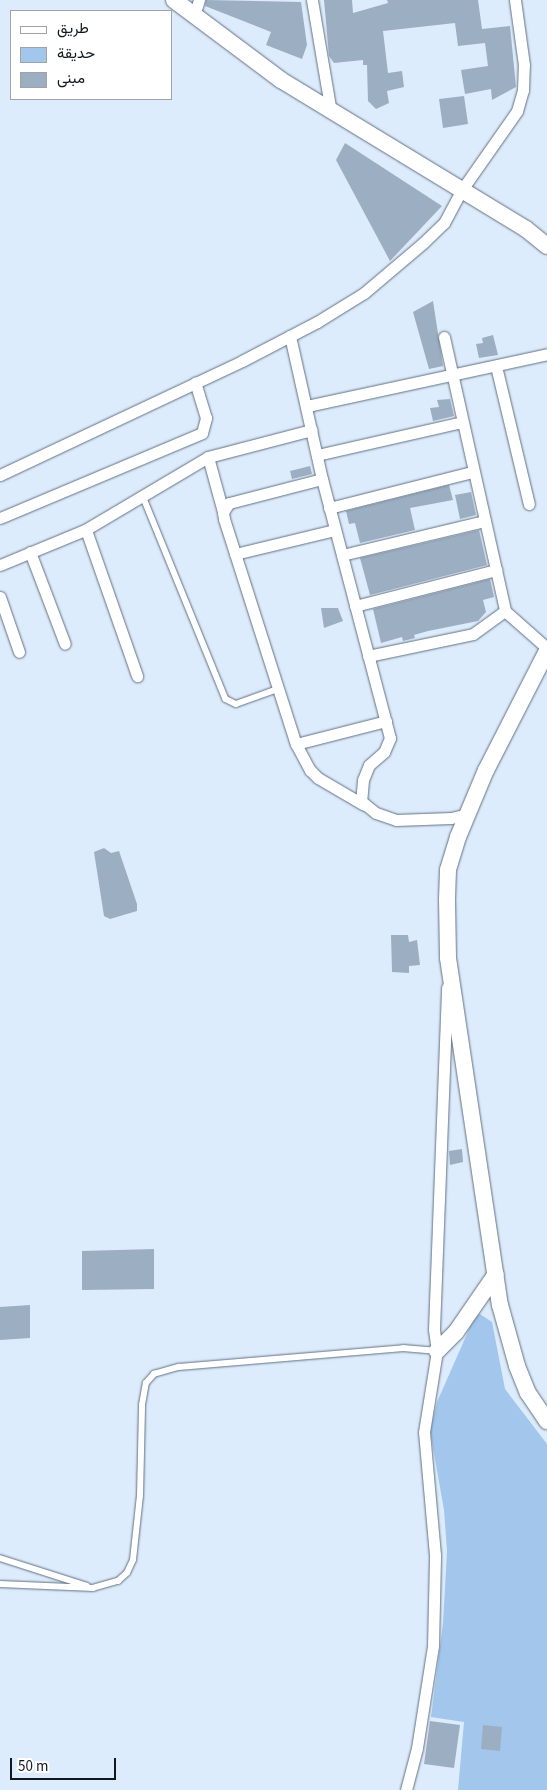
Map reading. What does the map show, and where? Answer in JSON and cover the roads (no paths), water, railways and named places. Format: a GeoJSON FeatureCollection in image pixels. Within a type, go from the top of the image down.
{"type":"FeatureCollection","features":[{"type":"Feature","properties":{"kind":"street"},"geometry":{"type":"LineString","coordinates":[[174,0],[331,112],[526,229],[547,246]]}},
{"type":"Feature","properties":{"kind":"street"},"geometry":{"type":"LineString","coordinates":[[194,16],[199,0]]}},
{"type":"Feature","properties":{"kind":"street"},"geometry":{"type":"LineString","coordinates":[[312,0],[331,112]]}},
{"type":"Feature","properties":{"kind":"street"},"geometry":{"type":"LineString","coordinates":[[0,475],[195,383],[290,336],[340,308],[381,280],[444,223],[461,191],[517,111],[523,90],[524,65],[515,0]]}},
{"type":"Feature","properties":{"kind":"street"},"geometry":{"type":"LineString","coordinates":[[290,336],[329,508],[386,721],[388,747],[369,765],[360,794],[364,806]]}},
{"type":"Feature","properties":{"kind":"street"},"geometry":{"type":"LineString","coordinates":[[406,1790],[417,1748],[432,1646],[435,1555],[424,1432],[437,1351],[434,1320],[448,958],[448,870],[486,770],[547,650],[505,611],[472,472],[444,337]]}},
{"type":"Feature","properties":{"kind":"street"},"geometry":{"type":"LineString","coordinates":[[307,406],[451,373],[496,366],[547,354]]}},
{"type":"Feature","properties":{"kind":"street"},"geometry":{"type":"LineString","coordinates":[[496,366],[529,504]]}},
{"type":"Feature","properties":{"kind":"street"},"geometry":{"type":"LineString","coordinates":[[0,518],[202,433],[206,418],[195,383]]}},
{"type":"Feature","properties":{"kind":"street"},"geometry":{"type":"LineString","coordinates":[[317,456],[462,422]]}},
{"type":"Feature","properties":{"kind":"street"},"geometry":{"type":"LineString","coordinates":[[0,565],[86,530],[208,457],[312,430]]}},
{"type":"Feature","properties":{"kind":"street"},"geometry":{"type":"LineString","coordinates":[[208,457],[235,554],[278,689],[296,744],[310,770],[318,778],[384,817],[410,821],[468,814]]}},
{"type":"Feature","properties":{"kind":"street"},"geometry":{"type":"LineString","coordinates":[[329,508],[472,472]]}},
{"type":"Feature","properties":{"kind":"street"},"geometry":{"type":"LineString","coordinates":[[223,512],[229,503],[322,479]]}},
{"type":"Feature","properties":{"kind":"street"},"geometry":{"type":"LineString","coordinates":[[342,555],[485,522]]}},
{"type":"Feature","properties":{"kind":"street"},"geometry":{"type":"LineString","coordinates":[[86,530],[137,676]]}},
{"type":"Feature","properties":{"kind":"street"},"geometry":{"type":"LineString","coordinates":[[235,554],[335,530]]}},
{"type":"Feature","properties":{"kind":"street"},"geometry":{"type":"LineString","coordinates":[[30,552],[65,644]]}},
{"type":"Feature","properties":{"kind":"street"},"geometry":{"type":"LineString","coordinates":[[355,606],[496,570]]}},
{"type":"Feature","properties":{"kind":"street"},"geometry":{"type":"LineString","coordinates":[[0,597],[19,652]]}},
{"type":"Feature","properties":{"kind":"street"},"geometry":{"type":"LineString","coordinates":[[368,656],[473,634],[505,611]]}},
{"type":"Feature","properties":{"kind":"street"},"geometry":{"type":"LineString","coordinates":[[296,744],[386,721]]}},
{"type":"Feature","properties":{"kind":"street"},"geometry":{"type":"LineString","coordinates":[[448,958],[496,1274],[511,1349],[528,1393],[547,1421]]}},
{"type":"Feature","properties":{"kind":"street"},"geometry":{"type":"LineString","coordinates":[[437,1351],[456,1332],[496,1274]]}},
{"type":"Feature","properties":{"kind":"lane"},"geometry":{"type":"LineString","coordinates":[[143,496],[226,699],[236,704],[278,689]]}},
{"type":"Feature","properties":{"kind":"lane"},"geometry":{"type":"LineString","coordinates":[[0,1584],[93,1588],[118,1581],[127,1573],[133,1560],[140,1496],[142,1405],[146,1383],[154,1374],[179,1367],[403,1348],[437,1351]]}},
{"type":"Feature","properties":{"kind":"lane"},"geometry":{"type":"LineString","coordinates":[[0,1558],[93,1588]]}}]}
